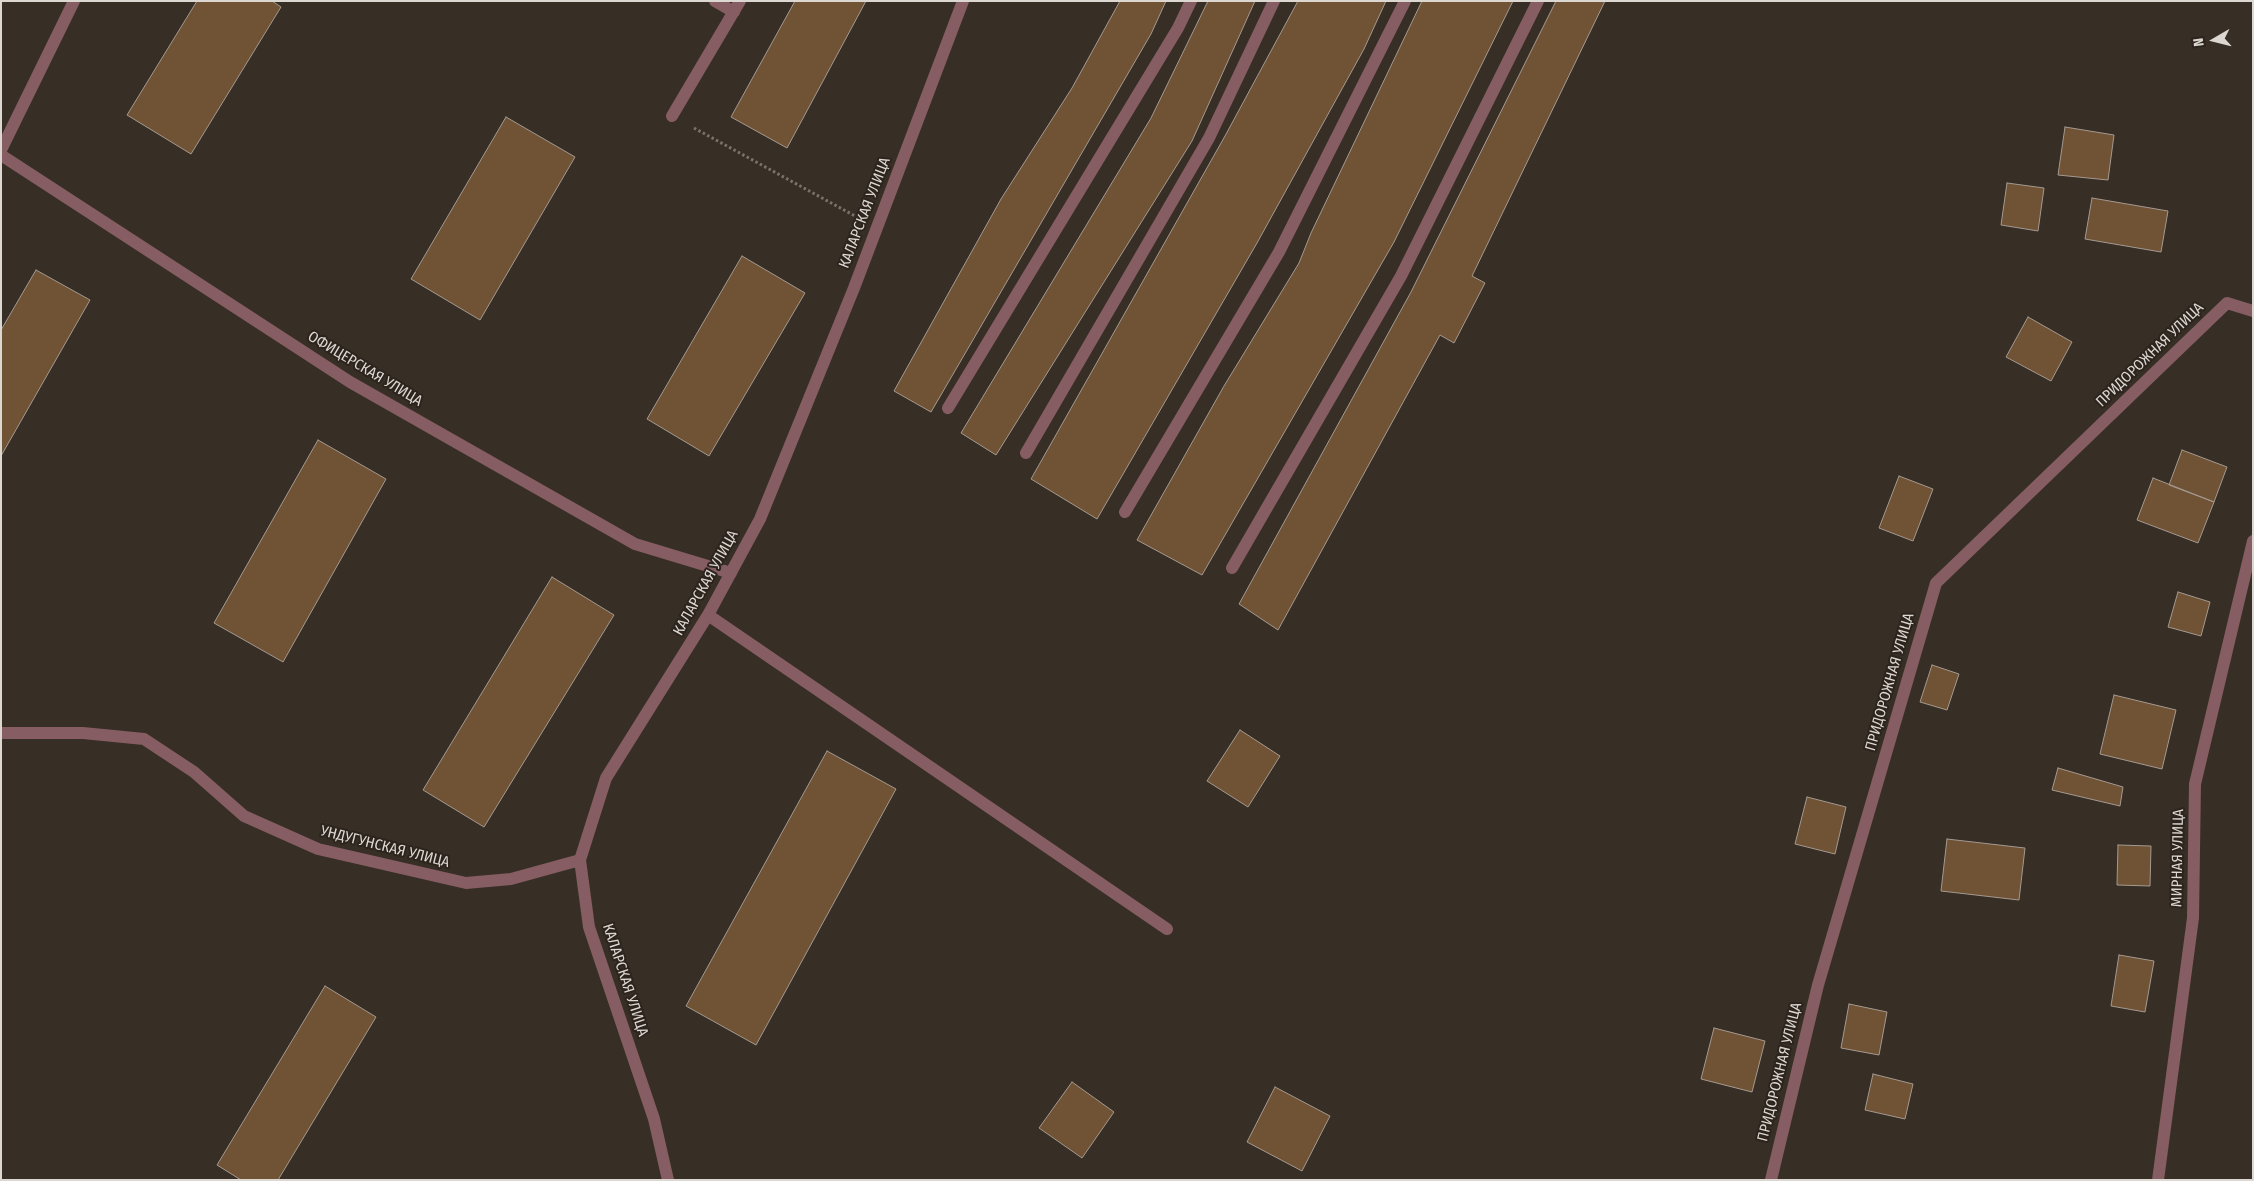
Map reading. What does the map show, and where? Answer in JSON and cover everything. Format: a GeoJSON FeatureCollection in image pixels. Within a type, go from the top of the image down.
{"type":"FeatureCollection","features":[{"type":"Feature","properties":{"kind":"street"},"geometry":{"type":"LineString","coordinates":[[1,150],[74,1]]}},
{"type":"Feature","properties":{"kind":"street"},"geometry":{"type":"LineString","coordinates":[[672,116],[737,7],[714,1]]}},
{"type":"Feature","properties":{"kind":"street","name":"КАЛАРСКАЯ УЛИЦА"},"geometry":{"type":"LineString","coordinates":[[668,1180],[654,1119],[589,927],[580,860],[606,778],[708,615],[760,519],[877,228],[963,1]]}},
{"type":"Feature","properties":{"kind":"street"},"geometry":{"type":"LineString","coordinates":[[948,408],[1178,28],[1191,1]]}},
{"type":"Feature","properties":{"kind":"street"},"geometry":{"type":"LineString","coordinates":[[1026,453],[1209,138],[1274,1]]}},
{"type":"Feature","properties":{"kind":"street"},"geometry":{"type":"LineString","coordinates":[[1125,512],[1279,252],[1405,1]]}},
{"type":"Feature","properties":{"kind":"street"},"geometry":{"type":"LineString","coordinates":[[1232,568],[1401,276],[1538,1]]}},
{"type":"Feature","properties":{"kind":"street","name":"ОФИЦЕРСКАЯ УЛИЦА"},"geometry":{"type":"LineString","coordinates":[[1,155],[359,387],[635,544],[731,573]]}},
{"type":"Feature","properties":{"kind":"street","name":"ПРИДОРОЖНАЯ УЛИЦА"},"geometry":{"type":"LineString","coordinates":[[1771,1180],[1818,985],[1936,583],[2227,303],[2253,312]]}},
{"type":"Feature","properties":{"kind":"street","name":"МИРНАЯ УЛИЦА"},"geometry":{"type":"LineString","coordinates":[[2158,1180],[2193,918],[2195,784],[2253,541]]}},
{"type":"Feature","properties":{"kind":"street"},"geometry":{"type":"LineString","coordinates":[[708,615],[1167,929]]}},
{"type":"Feature","properties":{"kind":"street","name":"УНДУГУНСКАЯ УЛИЦА"},"geometry":{"type":"LineString","coordinates":[[1,733],[83,733],[144,739],[194,772],[244,816],[318,849],[466,883],[511,879],[580,860]]}},
{"type":"Feature","properties":{"kind":"path"},"geometry":{"type":"LineString","coordinates":[[672,116],[877,228]]}},
{"type":"Feature","properties":{"kind":"building"},"geometry":{"type":"Polygon","coordinates":[[[197,1],[272,1],[281,7],[191,154],[127,115],[197,1]]]}},
{"type":"Feature","properties":{"kind":"building"},"geometry":{"type":"Polygon","coordinates":[[[795,1],[866,1],[787,148],[731,117],[795,1]]]}},
{"type":"Feature","properties":{"kind":"building"},"geometry":{"type":"Polygon","coordinates":[[[1120,1],[1166,1],[1151,34],[931,412],[894,391],[1001,199],[1072,88],[1120,1]]]}},
{"type":"Feature","properties":{"kind":"building"},"geometry":{"type":"Polygon","coordinates":[[[1208,1],[1255,1],[1192,141],[996,455],[961,433],[1151,118],[1208,1]]]}},
{"type":"Feature","properties":{"kind":"building"},"geometry":{"type":"Polygon","coordinates":[[[1298,1],[1386,1],[1364,49],[1257,243],[1097,519],[1031,479],[1225,136],[1298,1]]]}},
{"type":"Feature","properties":{"kind":"building"},"geometry":{"type":"Polygon","coordinates":[[[1422,1],[1513,1],[1394,242],[1202,575],[1137,540],[1224,386],[1299,263],[1311,233],[1422,1]]]}},
{"type":"Feature","properties":{"kind":"building"},"geometry":{"type":"Polygon","coordinates":[[[1556,1],[1605,1],[1472,276],[1485,283],[1454,343],[1440,335],[1278,630],[1239,604],[1411,292],[1556,1]]]}},
{"type":"Feature","properties":{"kind":"building"},"geometry":{"type":"Polygon","coordinates":[[[506,117],[575,157],[480,320],[411,279],[506,117]]]}},
{"type":"Feature","properties":{"kind":"building"},"geometry":{"type":"Polygon","coordinates":[[[2065,127],[2114,135],[2108,180],[2058,175],[2065,127]]]}},
{"type":"Feature","properties":{"kind":"building"},"geometry":{"type":"Polygon","coordinates":[[[2007,183],[2044,188],[2038,231],[2001,225],[2007,183]]]}},
{"type":"Feature","properties":{"kind":"building"},"geometry":{"type":"Polygon","coordinates":[[[2092,198],[2168,211],[2161,252],[2085,239],[2092,198]]]}},
{"type":"Feature","properties":{"kind":"building"},"geometry":{"type":"Polygon","coordinates":[[[742,256],[805,293],[709,456],[647,419],[742,256]]]}},
{"type":"Feature","properties":{"kind":"building"},"geometry":{"type":"Polygon","coordinates":[[[36,270],[90,300],[1,456],[1,330],[36,270]]]}},
{"type":"Feature","properties":{"kind":"building"},"geometry":{"type":"Polygon","coordinates":[[[2028,317],[2072,342],[2051,381],[2006,357],[2028,317]]]}},
{"type":"Feature","properties":{"kind":"building"},"geometry":{"type":"Polygon","coordinates":[[[318,440],[386,479],[283,662],[214,623],[318,440]]]}},
{"type":"Feature","properties":{"kind":"building"},"geometry":{"type":"Polygon","coordinates":[[[2182,450],[2227,467],[2214,502],[2169,485],[2182,450]]]}},
{"type":"Feature","properties":{"kind":"building"},"geometry":{"type":"Polygon","coordinates":[[[1899,476],[1933,489],[1913,541],[1879,528],[1899,476]]]}},
{"type":"Feature","properties":{"kind":"building"},"geometry":{"type":"Polygon","coordinates":[[[2153,478],[2214,502],[2198,543],[2137,520],[2153,478]]]}},
{"type":"Feature","properties":{"kind":"building"},"geometry":{"type":"Polygon","coordinates":[[[552,577],[614,615],[484,827],[423,790],[552,577]]]}},
{"type":"Feature","properties":{"kind":"building"},"geometry":{"type":"Polygon","coordinates":[[[2178,592],[2210,602],[2201,636],[2168,627],[2178,592]]]}},
{"type":"Feature","properties":{"kind":"building"},"geometry":{"type":"Polygon","coordinates":[[[1932,665],[1959,674],[1947,710],[1920,702],[1932,665]]]}},
{"type":"Feature","properties":{"kind":"building"},"geometry":{"type":"Polygon","coordinates":[[[2114,695],[2176,710],[2162,769],[2100,754],[2114,695]]]}},
{"type":"Feature","properties":{"kind":"building"},"geometry":{"type":"Polygon","coordinates":[[[1240,730],[1280,756],[1248,807],[1207,781],[1240,730]]]}},
{"type":"Feature","properties":{"kind":"building"},"geometry":{"type":"Polygon","coordinates":[[[827,751],[896,789],[756,1045],[686,1006],[827,751]]]}},
{"type":"Feature","properties":{"kind":"building"},"geometry":{"type":"Polygon","coordinates":[[[2058,768],[2123,787],[2120,806],[2052,790],[2058,768]]]}},
{"type":"Feature","properties":{"kind":"building"},"geometry":{"type":"Polygon","coordinates":[[[1807,797],[1846,807],[1835,854],[1795,844],[1807,797]]]}},
{"type":"Feature","properties":{"kind":"building"},"geometry":{"type":"Polygon","coordinates":[[[1947,839],[2025,848],[2019,900],[1941,891],[1947,839]]]}},
{"type":"Feature","properties":{"kind":"building"},"geometry":{"type":"Polygon","coordinates":[[[2118,845],[2151,846],[2150,886],[2117,885],[2118,845]]]}},
{"type":"Feature","properties":{"kind":"building"},"geometry":{"type":"Polygon","coordinates":[[[2119,955],[2154,961],[2145,1012],[2111,1006],[2119,955]]]}},
{"type":"Feature","properties":{"kind":"building"},"geometry":{"type":"Polygon","coordinates":[[[325,986],[376,1017],[278,1180],[241,1180],[217,1165],[325,986]]]}},
{"type":"Feature","properties":{"kind":"building"},"geometry":{"type":"Polygon","coordinates":[[[1849,1004],[1887,1012],[1879,1055],[1841,1048],[1849,1004]]]}},
{"type":"Feature","properties":{"kind":"building"},"geometry":{"type":"Polygon","coordinates":[[[1714,1028],[1765,1041],[1752,1092],[1701,1079],[1714,1028]]]}},
{"type":"Feature","properties":{"kind":"building"},"geometry":{"type":"Polygon","coordinates":[[[1873,1074],[1913,1084],[1905,1119],[1865,1110],[1873,1074]]]}},
{"type":"Feature","properties":{"kind":"building"},"geometry":{"type":"Polygon","coordinates":[[[1072,1082],[1114,1112],[1082,1158],[1039,1128],[1072,1082]]]}},
{"type":"Feature","properties":{"kind":"building"},"geometry":{"type":"Polygon","coordinates":[[[1275,1087],[1330,1116],[1302,1171],[1247,1142],[1275,1087]]]}}]}
